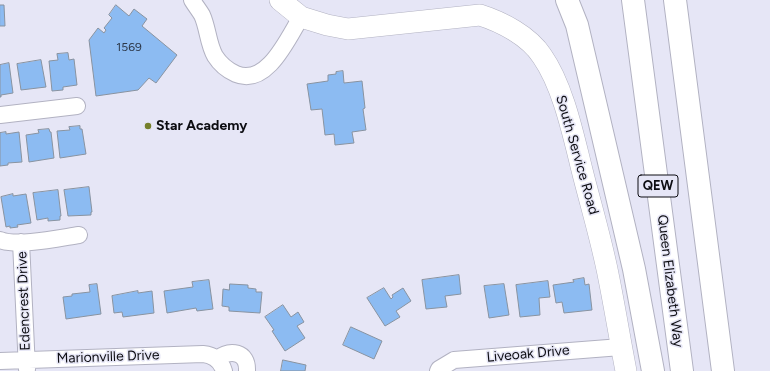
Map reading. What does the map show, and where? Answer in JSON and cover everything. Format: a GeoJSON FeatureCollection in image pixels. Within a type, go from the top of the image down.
{"type":"FeatureCollection","features":[{"type":"Feature","properties":{"kind":"highway"},"geometry":{"type":"LineString","coordinates":[[567,0],[577,25],[632,261],[653,371]]}},
{"type":"Feature","properties":{"kind":"highway","name":"Queen Elizabeth Way"},"geometry":{"type":"LineString","coordinates":[[633,0],[682,371]]}},
{"type":"Feature","properties":{"kind":"highway","name":"QEW"},"geometry":{"type":"LineString","coordinates":[[675,0],[723,371]]}},
{"type":"Feature","properties":{"kind":"main road","name":"South Service Road"},"geometry":{"type":"LineString","coordinates":[[280,0],[301,17],[327,25],[348,29],[480,14],[512,29],[530,41],[542,54],[552,71],[571,124],[609,278],[626,371]]}},
{"type":"Feature","properties":{"kind":"street"},"geometry":{"type":"LineString","coordinates":[[192,0],[202,16],[215,56],[228,70],[242,76],[253,75],[264,70],[272,62],[301,17]]}},
{"type":"Feature","properties":{"kind":"street"},"geometry":{"type":"LineString","coordinates":[[0,114],[77,106]]}},
{"type":"Feature","properties":{"kind":"street","name":"Edencrest Drive"},"geometry":{"type":"LineString","coordinates":[[0,240],[6,242],[21,242],[78,235]]}},
{"type":"Feature","properties":{"kind":"street","name":"Edencrest Drive"},"geometry":{"type":"LineString","coordinates":[[21,242],[27,366]]}},
{"type":"Feature","properties":{"kind":"street","name":"Liveoak Drive"},"geometry":{"type":"LineString","coordinates":[[438,371],[454,360],[621,346]]}},
{"type":"Feature","properties":{"kind":"street","name":"Marionville Drive"},"geometry":{"type":"LineString","coordinates":[[0,361],[27,366],[206,354],[219,363]]}},
{"type":"Feature","properties":{"kind":"street"},"geometry":{"type":"LineString","coordinates":[[219,363],[226,354],[238,354],[245,360],[247,371]]}},
{"type":"Feature","properties":{"kind":"building"},"geometry":{"type":"Polygon","coordinates":[[[0,5],[4,5],[5,26],[0,26],[0,5]]]}},
{"type":"Feature","properties":{"kind":"building"},"geometry":{"type":"Polygon","coordinates":[[[116,5],[129,16],[134,9],[147,19],[142,26],[177,55],[156,83],[149,78],[138,90],[96,96],[89,40],[98,28],[104,33],[106,30],[104,28],[112,18],[109,15],[116,5]]]}},
{"type":"Feature","properties":{"kind":"building"},"geometry":{"type":"Polygon","coordinates":[[[68,53],[69,60],[74,59],[77,85],[63,87],[63,90],[52,91],[49,61],[58,60],[57,54],[68,53]]]}},
{"type":"Feature","properties":{"kind":"building"},"geometry":{"type":"Polygon","coordinates":[[[41,60],[46,87],[21,90],[17,64],[41,60]]]}},
{"type":"Feature","properties":{"kind":"building"},"geometry":{"type":"Polygon","coordinates":[[[9,63],[13,93],[1,95],[0,97],[0,65],[9,63]]]}},
{"type":"Feature","properties":{"kind":"building"},"geometry":{"type":"Polygon","coordinates":[[[343,71],[344,83],[362,81],[365,108],[363,109],[366,130],[352,132],[354,143],[335,145],[334,134],[325,135],[322,109],[311,110],[307,84],[328,81],[328,75],[343,71]]]}},
{"type":"Feature","properties":{"kind":"building"},"geometry":{"type":"Polygon","coordinates":[[[80,126],[80,129],[82,129],[86,154],[60,158],[57,131],[70,130],[69,127],[80,126]]]}},
{"type":"Feature","properties":{"kind":"building"},"geometry":{"type":"Polygon","coordinates":[[[49,129],[51,132],[54,158],[29,162],[26,135],[39,133],[38,130],[49,129]]]}},
{"type":"Feature","properties":{"kind":"building"},"geometry":{"type":"Polygon","coordinates":[[[6,132],[6,134],[19,132],[22,162],[8,163],[8,165],[0,166],[0,133],[6,132]]]}},
{"type":"Feature","properties":{"kind":"building"},"geometry":{"type":"Polygon","coordinates":[[[89,187],[92,212],[91,215],[68,216],[64,190],[89,187]]]}},
{"type":"Feature","properties":{"kind":"building"},"geometry":{"type":"Polygon","coordinates":[[[58,190],[61,216],[60,220],[48,221],[48,218],[37,220],[33,193],[58,190]]]}},
{"type":"Feature","properties":{"kind":"building"},"geometry":{"type":"Polygon","coordinates":[[[13,194],[13,196],[26,194],[31,223],[17,225],[18,227],[10,228],[10,226],[6,227],[1,197],[13,194]]]}},
{"type":"Feature","properties":{"kind":"building"},"geometry":{"type":"Polygon","coordinates":[[[459,275],[461,294],[445,296],[447,307],[426,309],[422,280],[459,275]]]}},
{"type":"Feature","properties":{"kind":"building"},"geometry":{"type":"Polygon","coordinates":[[[584,278],[585,285],[589,284],[592,310],[564,313],[562,302],[556,303],[553,285],[574,282],[573,280],[584,278]]]}},
{"type":"Feature","properties":{"kind":"building"},"geometry":{"type":"Polygon","coordinates":[[[209,280],[213,309],[197,311],[196,308],[167,313],[164,291],[193,287],[192,282],[209,280]]]}},
{"type":"Feature","properties":{"kind":"building"},"geometry":{"type":"Polygon","coordinates":[[[548,281],[550,297],[539,298],[540,315],[520,317],[516,285],[548,281]]]}},
{"type":"Feature","properties":{"kind":"building"},"geometry":{"type":"Polygon","coordinates":[[[97,284],[101,314],[66,319],[63,297],[72,296],[72,294],[90,292],[89,285],[97,284]]]}},
{"type":"Feature","properties":{"kind":"building"},"geometry":{"type":"Polygon","coordinates":[[[230,284],[248,285],[248,288],[256,289],[256,292],[262,292],[260,313],[229,311],[229,307],[222,306],[223,289],[229,290],[230,284]]]}},
{"type":"Feature","properties":{"kind":"building"},"geometry":{"type":"Polygon","coordinates":[[[504,284],[509,315],[489,318],[484,286],[504,284]]]}},
{"type":"Feature","properties":{"kind":"building"},"geometry":{"type":"Polygon","coordinates":[[[384,288],[391,299],[393,297],[392,295],[403,288],[411,301],[396,311],[400,317],[385,326],[367,298],[384,288]]]}},
{"type":"Feature","properties":{"kind":"building"},"geometry":{"type":"Polygon","coordinates":[[[138,291],[138,293],[152,291],[154,313],[123,317],[122,312],[114,313],[112,296],[138,291]]]}},
{"type":"Feature","properties":{"kind":"building"},"geometry":{"type":"Polygon","coordinates":[[[283,305],[291,317],[298,312],[304,322],[297,326],[305,338],[285,351],[265,317],[283,305]]]}},
{"type":"Feature","properties":{"kind":"building"},"geometry":{"type":"Polygon","coordinates":[[[351,327],[382,341],[374,359],[343,345],[351,327]]]}},
{"type":"Feature","properties":{"kind":"building"},"geometry":{"type":"Polygon","coordinates":[[[283,360],[306,365],[305,371],[281,371],[283,360]]]}},
{"type":"Feature","properties":{"kind":"place","name":"Star Academy"},"geometry":{"type":"Point","coordinates":[148,126]}}]}
